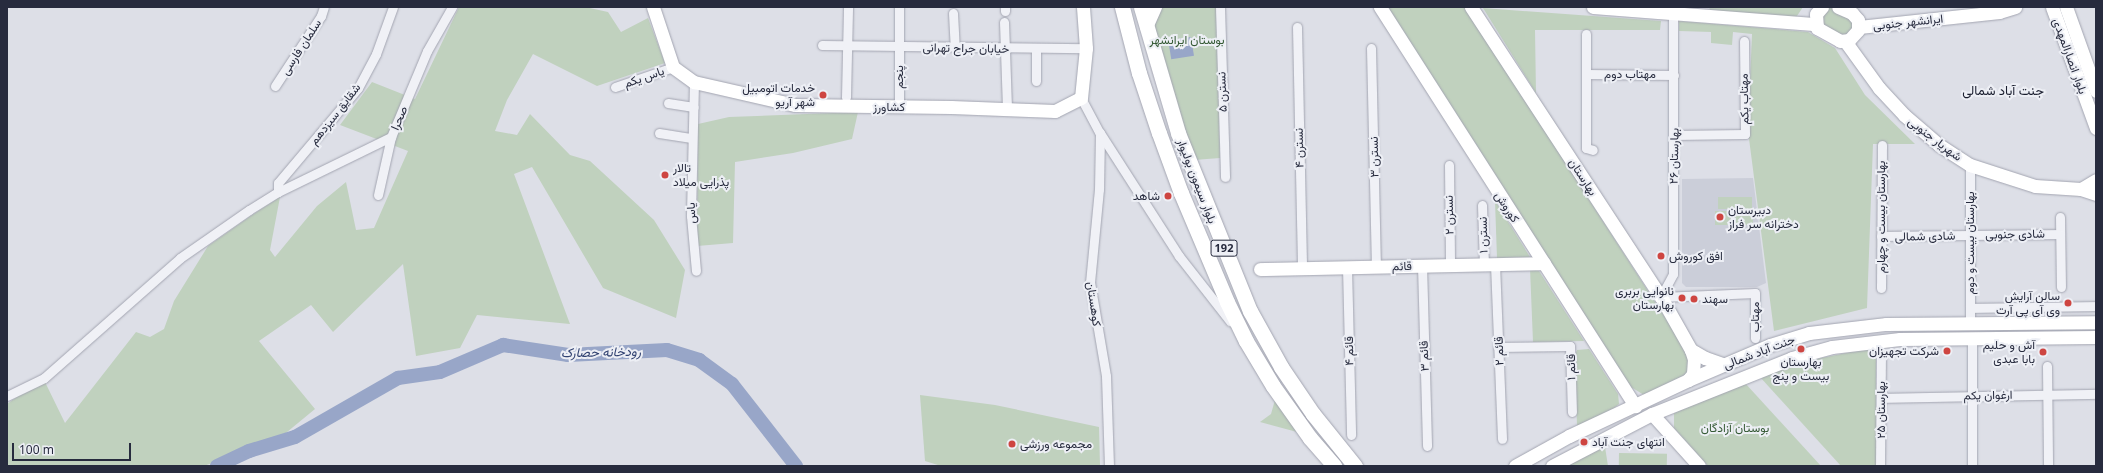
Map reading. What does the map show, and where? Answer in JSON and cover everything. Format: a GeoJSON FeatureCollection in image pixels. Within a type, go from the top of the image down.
{"type":"FeatureCollection","features":[{"type":"Feature","properties":{"kind":"main road","name":"بلوار سیمون بولیوار"},"geometry":{"type":"LineString","coordinates":[[1122,7],[1139,73],[1181,193],[1246,341],[1282,398],[1334,466]]}},
{"type":"Feature","properties":{"kind":"main road","name":"بلوار سیمون بولیوار"},"geometry":{"type":"LineString","coordinates":[[1141,7],[1178,133],[1250,311],[1281,367],[1305,402],[1355,466]]}},
{"type":"Feature","properties":{"kind":"street","name":"سلمان فارسی"},"geometry":{"type":"LineString","coordinates":[[275,86],[321,16],[324,7]]}},
{"type":"Feature","properties":{"kind":"street","name":"شقایق سیزدهم"},"geometry":{"type":"LineString","coordinates":[[278,192],[278,183],[358,88],[376,54],[393,7]]}},
{"type":"Feature","properties":{"kind":"street","name":"صحرا"},"geometry":{"type":"LineString","coordinates":[[7,396],[44,378],[180,258],[278,192],[391,137],[427,51],[452,7]]}},
{"type":"Feature","properties":{"kind":"street"},"geometry":{"type":"LineString","coordinates":[[654,7],[673,67]]}},
{"type":"Feature","properties":{"kind":"street"},"geometry":{"type":"LineString","coordinates":[[846,97],[848,7]]}},
{"type":"Feature","properties":{"kind":"street","name":"پنجم"},"geometry":{"type":"LineString","coordinates":[[899,7],[899,107]]}},
{"type":"Feature","properties":{"kind":"street"},"geometry":{"type":"LineString","coordinates":[[1081,98],[1086,48],[1083,7]]}},
{"type":"Feature","properties":{"kind":"street"},"geometry":{"type":"LineString","coordinates":[[1146,27],[1155,7]]}},
{"type":"Feature","properties":{"kind":"street","name":"نسترن ۵"},"geometry":{"type":"LineString","coordinates":[[1220,7],[1224,177]]}},
{"type":"Feature","properties":{"kind":"street","name":"کوروش"},"geometry":{"type":"LineString","coordinates":[[1380,7],[1635,406]]}},
{"type":"Feature","properties":{"kind":"street","name":"بهارستان"},"geometry":{"type":"LineString","coordinates":[[1471,7],[1662,297],[1691,350],[1694,359],[1693,374],[1688,380]]}},
{"type":"Feature","properties":{"kind":"street"},"geometry":{"type":"LineString","coordinates":[[1593,7],[1816,24]]}},
{"type":"Feature","properties":{"kind":"street"},"geometry":{"type":"LineString","coordinates":[[1822,7],[1816,14],[1816,24],[1824,34],[1844,41],[1853,38],[1859,27],[1855,16],[1838,7]]}},
{"type":"Feature","properties":{"kind":"street","name":"ایرانشهر جنوبی"},"geometry":{"type":"LineString","coordinates":[[1859,27],[1986,10],[1999,12],[2015,7]]}},
{"type":"Feature","properties":{"kind":"street","name":"بلوار انصارالمهدی"},"geometry":{"type":"LineString","coordinates":[[2052,7],[2096,128]]}},
{"type":"Feature","properties":{"kind":"street","name":"بلوار انصارالمهدی"},"geometry":{"type":"LineString","coordinates":[[2066,7],[2096,91]]}},
{"type":"Feature","properties":{"kind":"street"},"geometry":{"type":"LineString","coordinates":[[2072,25],[2076,7]]}},
{"type":"Feature","properties":{"kind":"street","name":"بهارستان ۲۶"},"geometry":{"type":"LineString","coordinates":[[1662,297],[1672,274],[1674,135],[1673,13]]}},
{"type":"Feature","properties":{"kind":"street"},"geometry":{"type":"LineString","coordinates":[[953,14],[955,47]]}},
{"type":"Feature","properties":{"kind":"street"},"geometry":{"type":"LineString","coordinates":[[1004,22],[1007,109]]}},
{"type":"Feature","properties":{"kind":"street","name":"نسترن ۴"},"geometry":{"type":"LineString","coordinates":[[1297,27],[1302,268]]}},
{"type":"Feature","properties":{"kind":"street","name":"مهتاب دوم"},"geometry":{"type":"LineString","coordinates":[[1586,34],[1586,148],[1593,150]]}},
{"type":"Feature","properties":{"kind":"street","name":"مهتاب یکم"},"geometry":{"type":"LineString","coordinates":[[1674,135],[1745,134],[1744,41]]}},
{"type":"Feature","properties":{"kind":"street","name":"شهریار جنوبی"},"geometry":{"type":"LineString","coordinates":[[1844,41],[1878,88],[1904,115],[1939,145],[1970,165],[2035,186],[2081,189],[2096,194]]}},
{"type":"Feature","properties":{"kind":"street","name":"خیابان جراح تهرانی"},"geometry":{"type":"LineString","coordinates":[[822,45],[1036,49],[1086,48]]}},
{"type":"Feature","properties":{"kind":"street","name":"نسترن ۳"},"geometry":{"type":"LineString","coordinates":[[1372,48],[1376,266]]}},
{"type":"Feature","properties":{"kind":"street"},"geometry":{"type":"LineString","coordinates":[[1036,49],[1036,81]]}},
{"type":"Feature","properties":{"kind":"street","name":"کشاورز"},"geometry":{"type":"LineString","coordinates":[[673,67],[694,82],[794,105],[1056,111],[1081,98]]}},
{"type":"Feature","properties":{"kind":"street","name":"یاس یکم"},"geometry":{"type":"LineString","coordinates":[[615,87],[673,67]]}},
{"type":"Feature","properties":{"kind":"street","name":"مهتاب دوم"},"geometry":{"type":"LineString","coordinates":[[1586,74],[1674,74]]}},
{"type":"Feature","properties":{"kind":"street","name":"یاس"},"geometry":{"type":"LineString","coordinates":[[694,82],[691,216],[696,271]]}},
{"type":"Feature","properties":{"kind":"street","name":"کوهستان"},"geometry":{"type":"LineString","coordinates":[[1081,98],[1100,133],[1099,189],[1090,282],[1106,376],[1109,466]]}},
{"type":"Feature","properties":{"kind":"street"},"geometry":{"type":"LineString","coordinates":[[668,103],[694,107]]}},
{"type":"Feature","properties":{"kind":"street"},"geometry":{"type":"LineString","coordinates":[[659,133],[692,138]]}},
{"type":"Feature","properties":{"kind":"street"},"geometry":{"type":"LineString","coordinates":[[1100,133],[1179,256],[1246,341]]}},
{"type":"Feature","properties":{"kind":"street"},"geometry":{"type":"LineString","coordinates":[[378,195],[391,137]]}},
{"type":"Feature","properties":{"kind":"street","name":"بهارستان بیست و چهارم"},"geometry":{"type":"LineString","coordinates":[[1881,288],[1882,145]]}},
{"type":"Feature","properties":{"kind":"street","name":"نسترن ۲"},"geometry":{"type":"LineString","coordinates":[[1449,165],[1450,265]]}},
{"type":"Feature","properties":{"kind":"street","name":"بهارستان بیست و دوم"},"geometry":{"type":"LineString","coordinates":[[1970,165],[1970,322]]}},
{"type":"Feature","properties":{"kind":"street"},"geometry":{"type":"LineString","coordinates":[[2081,189],[2096,180]]}},
{"type":"Feature","properties":{"kind":"street","name":"نسترن ۱"},"geometry":{"type":"LineString","coordinates":[[1482,205],[1490,264]]}},
{"type":"Feature","properties":{"kind":"street"},"geometry":{"type":"LineString","coordinates":[[2060,217],[2061,287]]}},
{"type":"Feature","properties":{"kind":"street","name":"شادی جنوبی"},"geometry":{"type":"LineString","coordinates":[[1970,235],[2060,234]]}},
{"type":"Feature","properties":{"kind":"street","name":"شادی شمالی"},"geometry":{"type":"LineString","coordinates":[[1881,236],[1970,235]]}},
{"type":"Feature","properties":{"kind":"street","name":"قائم"},"geometry":{"type":"LineString","coordinates":[[1260,269],[1544,263]]}},
{"type":"Feature","properties":{"kind":"street","name":"قائم ۲"},"geometry":{"type":"LineString","coordinates":[[1490,264],[1498,347],[1502,439]]}},
{"type":"Feature","properties":{"kind":"street","name":"قائم ۳"},"geometry":{"type":"LineString","coordinates":[[1422,265],[1427,446]]}},
{"type":"Feature","properties":{"kind":"street","name":"قائم ۴"},"geometry":{"type":"LineString","coordinates":[[1347,267],[1351,435]]}},
{"type":"Feature","properties":{"kind":"street","name":"مهتاب"},"geometry":{"type":"LineString","coordinates":[[1662,297],[1755,293],[1755,338]]}},
{"type":"Feature","properties":{"kind":"street"},"geometry":{"type":"LineString","coordinates":[[1970,308],[2096,306]]}},
{"type":"Feature","properties":{"kind":"street","name":"جنت آباد شمالی"},"geometry":{"type":"LineString","coordinates":[[1515,466],[1570,436],[1688,380],[1770,345],[1809,333],[1866,325],[1970,322],[2096,322]]}},
{"type":"Feature","properties":{"kind":"street"},"geometry":{"type":"LineString","coordinates":[[1972,337],[1972,466]]}},
{"type":"Feature","properties":{"kind":"street","name":"جنت آباد شمالی"},"geometry":{"type":"LineString","coordinates":[[1552,466],[1652,414],[1792,358],[1832,347],[1900,338],[2096,337]]}},
{"type":"Feature","properties":{"kind":"street","name":"قائم ۱"},"geometry":{"type":"LineString","coordinates":[[1498,347],[1570,346],[1572,412]]}},
{"type":"Feature","properties":{"kind":"street"},"geometry":{"type":"LineString","coordinates":[[1691,350],[1704,358],[1725,365]]}},
{"type":"Feature","properties":{"kind":"street","name":"بهارستان ۲۵"},"geometry":{"type":"LineString","coordinates":[[1880,466],[1881,354]]}},
{"type":"Feature","properties":{"kind":"street"},"geometry":{"type":"LineString","coordinates":[[2047,366],[2048,466]]}},
{"type":"Feature","properties":{"kind":"street","name":"ارغوان یکم"},"geometry":{"type":"LineString","coordinates":[[1881,398],[1972,395],[2096,394]]}},
{"type":"Feature","properties":{"kind":"street"},"geometry":{"type":"LineString","coordinates":[[1652,414],[1699,466]]}},
{"type":"Feature","properties":{"kind":"shaded area","name":"دبیرستان دخترانه سر فراز"},"geometry":{"type":"Polygon","coordinates":[[[1753,178],[1766,283],[1757,287],[1686,287],[1682,283],[1682,179],[1753,178]]]}},
{"type":"Feature","properties":{"kind":"green space"},"geometry":{"type":"Polygon","coordinates":[[[459,7],[585,7],[608,12],[621,32],[648,18],[665,63],[597,86],[533,54],[507,100],[495,131],[517,135],[530,114],[570,155],[590,161],[654,220],[685,270],[676,318],[603,288],[532,167],[514,174],[570,324],[477,315],[460,348],[416,356],[403,264],[333,332],[311,305],[259,341],[315,409],[281,437],[204,466],[7,466],[7,404],[21,394],[45,382],[65,423],[136,332],[150,337],[164,329],[174,301],[208,246],[252,215],[280,197],[270,250],[275,257],[317,206],[346,182],[356,230],[374,228],[408,151],[340,125],[372,82],[415,99],[459,7]]]}},
{"type":"Feature","properties":{"kind":"green space","name":"بوستان ایرانشهر"},"geometry":{"type":"Polygon","coordinates":[[[1159,7],[1217,7],[1220,158],[1194,160],[1170,90],[1153,24],[1159,7]]]}},
{"type":"Feature","properties":{"kind":"green space"},"geometry":{"type":"Polygon","coordinates":[[[1388,7],[1465,7],[1688,353],[1691,372],[1644,395],[1631,387],[1388,7]]]}},
{"type":"Feature","properties":{"kind":"green space"},"geometry":{"type":"Polygon","coordinates":[[[1709,7],[1803,7],[1795,19],[1710,10],[1709,7]]]}},
{"type":"Feature","properties":{"kind":"green space"},"geometry":{"type":"Polygon","coordinates":[[[1831,7],[1850,15],[1856,24],[1848,37],[1822,29],[1818,19],[1826,8],[1831,7]]]}},
{"type":"Feature","properties":{"kind":"green space"},"geometry":{"type":"Polygon","coordinates":[[[1483,8],[1661,21],[1660,30],[1535,30],[1536,93],[1483,8]]]}},
{"type":"Feature","properties":{"kind":"green space"},"geometry":{"type":"Polygon","coordinates":[[[1679,21],[1808,32],[1835,48],[1865,95],[1915,144],[1873,144],[1867,308],[1774,331],[1748,131],[1752,34],[1733,32],[1732,45],[1711,43],[1711,32],[1679,31],[1679,21]]]}},
{"type":"Feature","properties":{"kind":"green space"},"geometry":{"type":"Polygon","coordinates":[[[858,112],[852,139],[793,153],[735,162],[733,243],[697,246],[698,124],[729,117],[858,112]]]}},
{"type":"Feature","properties":{"kind":"green space"},"geometry":{"type":"Polygon","coordinates":[[[1718,197],[1752,197],[1752,209],[1718,209],[1718,197]]]}},
{"type":"Feature","properties":{"kind":"green space"},"geometry":{"type":"Polygon","coordinates":[[[1495,201],[1530,257],[1497,258],[1495,201]]]}},
{"type":"Feature","properties":{"kind":"green space"},"geometry":{"type":"Polygon","coordinates":[[[1715,211],[1753,211],[1753,225],[1715,225],[1715,211]]]}},
{"type":"Feature","properties":{"kind":"green space"},"geometry":{"type":"Polygon","coordinates":[[[1530,268],[1539,271],[1584,341],[1533,342],[1530,268]]]}},
{"type":"Feature","properties":{"kind":"green space"},"geometry":{"type":"Polygon","coordinates":[[[1876,347],[1876,466],[1841,466],[1760,377],[1801,362],[1876,347]]]}},
{"type":"Feature","properties":{"kind":"green space"},"geometry":{"type":"Polygon","coordinates":[[[1589,349],[1618,394],[1619,404],[1613,409],[1577,426],[1575,355],[1577,350],[1589,349]]]}},
{"type":"Feature","properties":{"kind":"green space","name":"بوستان آزادگان"},"geometry":{"type":"Polygon","coordinates":[[[1745,383],[1821,466],[1708,466],[1674,428],[1674,413],[1745,383]]]}},
{"type":"Feature","properties":{"kind":"green space","name":"مجموعه ورزشی"},"geometry":{"type":"Polygon","coordinates":[[[920,395],[995,405],[1099,427],[1100,466],[941,466],[925,461],[920,395]]]}},
{"type":"Feature","properties":{"kind":"green space"},"geometry":{"type":"Polygon","coordinates":[[[1275,400],[1297,432],[1260,422],[1271,414],[1275,400]]]}},
{"type":"Feature","properties":{"kind":"green space"},"geometry":{"type":"Polygon","coordinates":[[[1605,447],[1608,466],[1564,466],[1605,447]]]}},
{"type":"Feature","properties":{"kind":"green space"},"geometry":{"type":"Polygon","coordinates":[[[1619,453],[1667,454],[1667,466],[1619,466],[1619,453]]]}},
{"type":"Feature","properties":{"kind":"water"},"geometry":{"type":"Polygon","coordinates":[[[1191,37],[1194,56],[1171,59],[1168,41],[1191,37]]]}},
{"type":"Feature","properties":{"kind":"waterway","name":"رودخانه حصارک"},"geometry":{"type":"LineString","coordinates":[[217,466],[249,451],[295,437],[398,378],[440,372],[503,345],[568,355],[667,350],[699,360],[732,384],[796,466]]}},
{"type":"Feature","properties":{"kind":"place","name":"خدمات اتومبیل شهر آریو"},"geometry":{"type":"Point","coordinates":[823,95]}},
{"type":"Feature","properties":{"kind":"place","name":"تالار پذرایی میلاد"},"geometry":{"type":"Point","coordinates":[665,175]}},
{"type":"Feature","properties":{"kind":"place","name":"شاهد"},"geometry":{"type":"Point","coordinates":[1168,196]}},
{"type":"Feature","properties":{"kind":"place","name":"دبیرستان دخترانه سر فراز"},"geometry":{"type":"Point","coordinates":[1720,217]}},
{"type":"Feature","properties":{"kind":"place","name":"افق کوروش"},"geometry":{"type":"Point","coordinates":[1661,256]}},
{"type":"Feature","properties":{"kind":"place","name":"نانوایی بربری بهارستان"},"geometry":{"type":"Point","coordinates":[1682,298]}},
{"type":"Feature","properties":{"kind":"place","name":"سهند"},"geometry":{"type":"Point","coordinates":[1694,299]}},
{"type":"Feature","properties":{"kind":"place","name":"سالن آرایش وی آی پی آرت"},"geometry":{"type":"Point","coordinates":[2068,303]}},
{"type":"Feature","properties":{"kind":"place","name":"بهارستان بیست و پنج"},"geometry":{"type":"Point","coordinates":[1801,349]}},
{"type":"Feature","properties":{"kind":"place","name":"شرکت تجهیزان"},"geometry":{"type":"Point","coordinates":[1947,351]}},
{"type":"Feature","properties":{"kind":"place","name":"آش و حلیم بابا عبدی"},"geometry":{"type":"Point","coordinates":[2043,352]}},
{"type":"Feature","properties":{"kind":"place","name":"انتهای جنت آباد"},"geometry":{"type":"Point","coordinates":[1584,442]}},
{"type":"Feature","properties":{"kind":"place","name":"مجموعه ورزشی"},"geometry":{"type":"Point","coordinates":[1012,444]}},
{"type":"Feature","properties":{"kind":"district","name":"جنت‌ آباد شمالی"},"geometry":{"type":"Point","coordinates":[2003,90]}}]}
